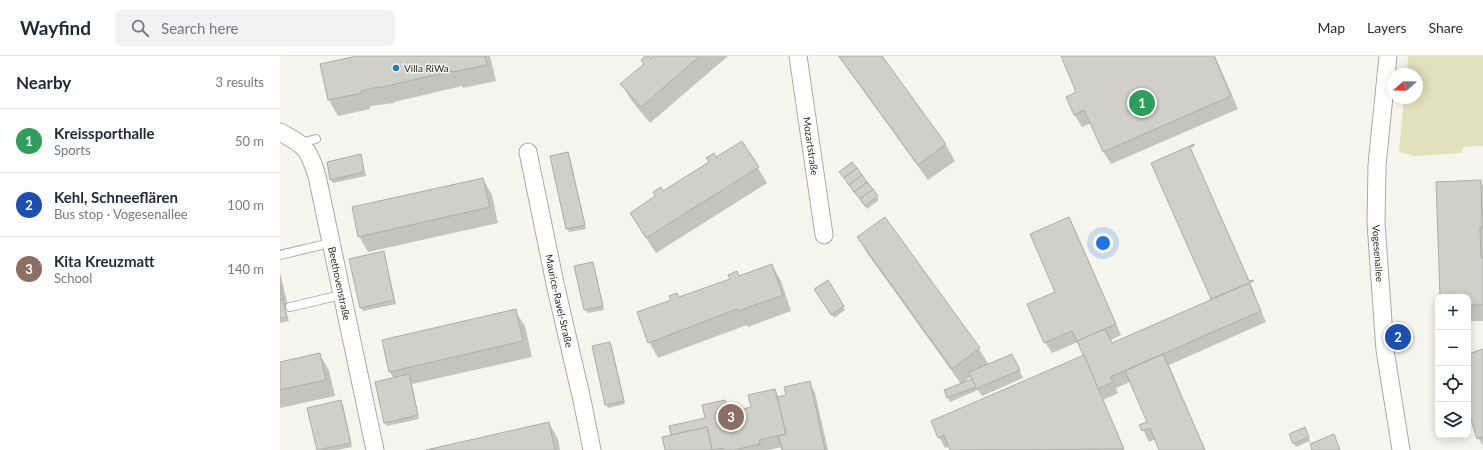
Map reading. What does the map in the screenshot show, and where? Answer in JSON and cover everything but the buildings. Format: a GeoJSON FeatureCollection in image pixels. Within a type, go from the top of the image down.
{"type":"FeatureCollection","features":[{"type":"Feature","properties":{"kind":"street","name":"Mozartstraße"},"geometry":{"type":"LineString","coordinates":[[798,56],[824,236]]}},
{"type":"Feature","properties":{"kind":"street","name":"Vogesenallee"},"geometry":{"type":"LineString","coordinates":[[1388,56],[1377,165],[1376,223],[1385,350],[1401,450]]}},
{"type":"Feature","properties":{"kind":"street","name":"Beethovenstraße"},"geometry":{"type":"LineString","coordinates":[[280,132],[308,141],[310,156],[317,176],[375,450]]}},
{"type":"Feature","properties":{"kind":"street","name":"Maurice-Ravel-Straße"},"geometry":{"type":"LineString","coordinates":[[528,152],[592,450]]}},
{"type":"Feature","properties":{"kind":"lane"},"geometry":{"type":"LineString","coordinates":[[280,255],[330,243]]}},
{"type":"Feature","properties":{"kind":"lane"},"geometry":{"type":"LineString","coordinates":[[290,307],[341,295]]}},
{"type":"Feature","properties":{"kind":"green space"},"geometry":{"type":"Polygon","coordinates":[[[1408,56],[1483,56],[1483,146],[1464,147],[1461,153],[1415,156],[1399,152],[1403,104],[1423,104],[1423,68],[1407,68],[1408,56]]]}},
{"type":"Feature","properties":{"kind":"place","name":"Villa RiWa"},"geometry":{"type":"Point","coordinates":[396,68]}},
{"type":"Feature","properties":{"kind":"place","name":"Kreissporthalle"},"geometry":{"type":"Point","coordinates":[1142,103]}},
{"type":"Feature","properties":{"kind":"place","name":"Kehl, Schneeflären"},"geometry":{"type":"Point","coordinates":[1398,337]}},
{"type":"Feature","properties":{"kind":"place","name":"Kita Kreuzmatt"},"geometry":{"type":"Point","coordinates":[731,417]}}]}
